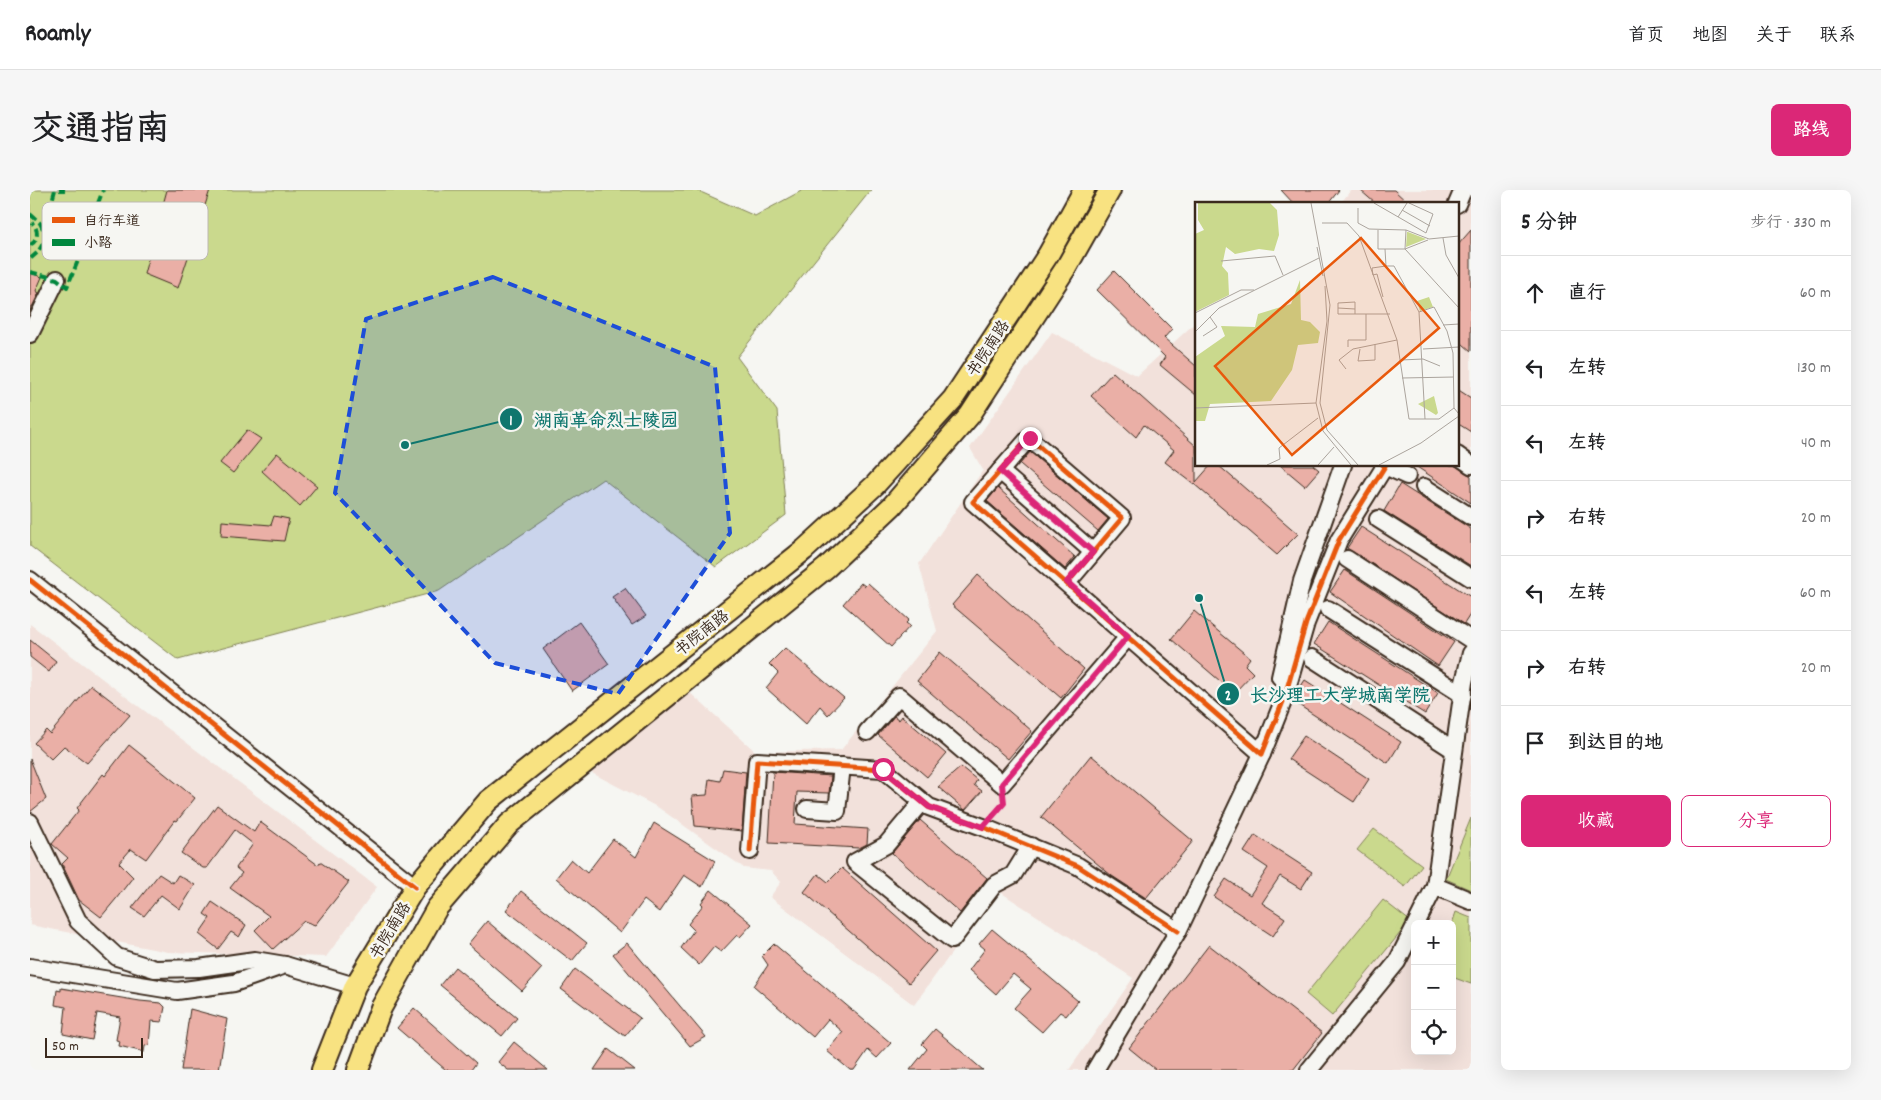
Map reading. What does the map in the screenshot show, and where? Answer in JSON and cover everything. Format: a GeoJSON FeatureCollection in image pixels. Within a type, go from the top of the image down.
{"type":"FeatureCollection","features":[{"type":"Feature","properties":{"kind":"main road","name":"书院南路"},"geometry":{"type":"LineString","coordinates":[[322,1070],[355,986],[415,887],[488,801],[804,550],[875,485],[953,399],[1048,255],[1084,190]]}},
{"type":"Feature","properties":{"kind":"main road","name":"书院南路"},"geometry":{"type":"LineString","coordinates":[[358,1070],[381,1008],[437,908],[509,824],[826,568],[892,506],[970,415],[1068,266],[1110,190]]}},
{"type":"Feature","properties":{"kind":"street"},"geometry":{"type":"LineString","coordinates":[[1458,202],[1463,190]]}},
{"type":"Feature","properties":{"kind":"street"},"geometry":{"type":"LineString","coordinates":[[30,334],[57,279]]}},
{"type":"Feature","properties":{"kind":"street"},"geometry":{"type":"LineString","coordinates":[[1067,582],[1122,518],[1030,438],[973,502],[1262,754]]}},
{"type":"Feature","properties":{"kind":"street"},"geometry":{"type":"LineString","coordinates":[[1458,456],[1471,464]]}},
{"type":"Feature","properties":{"kind":"street"},"geometry":{"type":"LineString","coordinates":[[1262,754],[1302,581],[1343,466]]}},
{"type":"Feature","properties":{"kind":"street"},"geometry":{"type":"LineString","coordinates":[[1103,1067],[1178,931],[1262,754],[1284,699],[1306,622],[1339,540],[1384,466],[1407,476]]}},
{"type":"Feature","properties":{"kind":"street"},"geometry":{"type":"LineString","coordinates":[[1000,471],[1093,552]]}},
{"type":"Feature","properties":{"kind":"street"},"geometry":{"type":"LineString","coordinates":[[1424,487],[1471,518]]}},
{"type":"Feature","properties":{"kind":"street"},"geometry":{"type":"LineString","coordinates":[[1378,518],[1471,578]]}},
{"type":"Feature","properties":{"kind":"street"},"geometry":{"type":"LineString","coordinates":[[1348,559],[1471,640]]}},
{"type":"Feature","properties":{"kind":"street"},"geometry":{"type":"LineString","coordinates":[[30,580],[415,887]]}},
{"type":"Feature","properties":{"kind":"street"},"geometry":{"type":"LineString","coordinates":[[1328,609],[1463,695]]}},
{"type":"Feature","properties":{"kind":"street"},"geometry":{"type":"LineString","coordinates":[[867,732],[899,696],[1002,784],[1128,636]]}},
{"type":"Feature","properties":{"kind":"street"},"geometry":{"type":"LineString","coordinates":[[1418,920],[1435,886],[1454,750],[1471,653]]}},
{"type":"Feature","properties":{"kind":"street"},"geometry":{"type":"LineString","coordinates":[[1312,658],[1454,750]]}},
{"type":"Feature","properties":{"kind":"street"},"geometry":{"type":"LineString","coordinates":[[750,851],[757,761],[883,769],[929,807],[1078,866],[1178,931]]}},
{"type":"Feature","properties":{"kind":"street"},"geometry":{"type":"LineString","coordinates":[[807,809],[837,811],[842,766]]}},
{"type":"Feature","properties":{"kind":"street"},"geometry":{"type":"LineString","coordinates":[[922,802],[886,845],[855,862],[952,940],[994,885],[1013,875],[1031,846]]}},
{"type":"Feature","properties":{"kind":"street"},"geometry":{"type":"LineString","coordinates":[[30,822],[78,921],[117,956],[155,970],[198,968],[255,960],[285,965],[355,986]]}},
{"type":"Feature","properties":{"kind":"street"},"geometry":{"type":"LineString","coordinates":[[1435,886],[1471,901]]}},
{"type":"Feature","properties":{"kind":"street"},"geometry":{"type":"LineString","coordinates":[[1308,1070],[1397,962],[1411,933]]}},
{"type":"Feature","properties":{"kind":"street"},"geometry":{"type":"LineString","coordinates":[[30,968],[177,991],[234,983],[285,965]]}},
{"type":"Feature","properties":{"kind":"path"},"geometry":{"type":"LineString","coordinates":[[983,827],[1004,803],[1002,784]]}},
{"type":"Feature","properties":{"kind":"highlighted area"},"geometry":{"type":"Polygon","coordinates":[[[493,277],[715,367],[730,533],[618,694],[495,663],[335,493],[366,319],[493,277]]]}},
{"type":"Feature","properties":{"kind":"shaded area"},"geometry":{"type":"Polygon","coordinates":[[[1351,190],[1471,190],[1471,1070],[1069,1070],[1133,978],[997,890],[914,1005],[770,897],[781,882],[771,871],[744,868],[659,808],[590,772],[689,692],[756,752],[841,750],[937,631],[919,564],[983,470],[970,448],[1052,332],[1137,376],[1195,323],[1195,466],[1458,466],[1458,202],[1342,202],[1351,190]]]}},
{"type":"Feature","properties":{"kind":"shaded area"},"geometry":{"type":"Polygon","coordinates":[[[30,624],[377,887],[326,957],[168,952],[30,925],[30,624]]]}},
{"type":"Feature","properties":{"kind":"green space"},"geometry":{"type":"Polygon","coordinates":[[[30,190],[696,190],[755,216],[803,190],[871,190],[737,357],[777,411],[786,515],[716,567],[603,479],[439,591],[178,660],[30,546],[30,190]]]}},
{"type":"Feature","properties":{"kind":"green space"},"geometry":{"type":"Polygon","coordinates":[[[1471,818],[1471,890],[1446,879],[1471,818]]]}},
{"type":"Feature","properties":{"kind":"green space"},"geometry":{"type":"Polygon","coordinates":[[[1374,829],[1422,865],[1405,887],[1357,850],[1374,829]]]}},
{"type":"Feature","properties":{"kind":"green space"},"geometry":{"type":"Polygon","coordinates":[[[1383,900],[1410,921],[1332,1016],[1306,994],[1383,900]]]}},
{"type":"Feature","properties":{"kind":"green space"},"geometry":{"type":"Polygon","coordinates":[[[1456,912],[1471,918],[1471,984],[1456,978],[1456,920],[1453,920],[1456,912]]]}},
{"type":"Feature","properties":{"kind":"building"},"geometry":{"type":"Polygon","coordinates":[[[167,190],[210,190],[206,202],[164,202],[167,190]]]}},
{"type":"Feature","properties":{"kind":"building"},"geometry":{"type":"Polygon","coordinates":[[[1281,190],[1339,190],[1330,202],[1292,202],[1281,190]]]}},
{"type":"Feature","properties":{"kind":"building"},"geometry":{"type":"Polygon","coordinates":[[[1360,190],[1394,190],[1407,202],[1374,202],[1360,190]]]}},
{"type":"Feature","properties":{"kind":"building"},"geometry":{"type":"Polygon","coordinates":[[[1471,230],[1471,351],[1458,340],[1458,245],[1471,230]]]}},
{"type":"Feature","properties":{"kind":"building"},"geometry":{"type":"Polygon","coordinates":[[[148,260],[187,260],[178,288],[144,274],[148,260]]]}},
{"type":"Feature","properties":{"kind":"building"},"geometry":{"type":"Polygon","coordinates":[[[1114,271],[1172,329],[1164,338],[1195,365],[1195,394],[1160,365],[1165,357],[1097,290],[1114,271]]]}},
{"type":"Feature","properties":{"kind":"building"},"geometry":{"type":"Polygon","coordinates":[[[30,273],[42,277],[36,291],[39,293],[30,311],[30,273]]]}},
{"type":"Feature","properties":{"kind":"building"},"geometry":{"type":"Polygon","coordinates":[[[1113,372],[1195,445],[1196,482],[1210,466],[1219,466],[1298,534],[1277,555],[1194,484],[1165,462],[1174,450],[1144,425],[1136,437],[1091,396],[1113,372]]]}},
{"type":"Feature","properties":{"kind":"building"},"geometry":{"type":"Polygon","coordinates":[[[1458,390],[1471,398],[1471,432],[1458,424],[1458,390]]]}},
{"type":"Feature","properties":{"kind":"building"},"geometry":{"type":"Polygon","coordinates":[[[247,430],[261,439],[233,473],[220,463],[247,430]]]}},
{"type":"Feature","properties":{"kind":"building"},"geometry":{"type":"Polygon","coordinates":[[[1030,452],[1108,519],[1098,531],[1020,464],[1030,452]]]}},
{"type":"Feature","properties":{"kind":"building"},"geometry":{"type":"Polygon","coordinates":[[[277,453],[317,486],[300,506],[262,471],[277,453]]]}},
{"type":"Feature","properties":{"kind":"building"},"geometry":{"type":"Polygon","coordinates":[[[1281,466],[1314,466],[1319,470],[1305,486],[1281,466]]]}},
{"type":"Feature","properties":{"kind":"building"},"geometry":{"type":"Polygon","coordinates":[[[1416,466],[1456,466],[1471,476],[1471,503],[1416,466]]]}},
{"type":"Feature","properties":{"kind":"building"},"geometry":{"type":"Polygon","coordinates":[[[1400,484],[1471,529],[1471,566],[1384,511],[1400,484]]]}},
{"type":"Feature","properties":{"kind":"building"},"geometry":{"type":"Polygon","coordinates":[[[998,488],[1075,557],[1065,569],[987,501],[998,488]]]}},
{"type":"Feature","properties":{"kind":"building"},"geometry":{"type":"Polygon","coordinates":[[[274,516],[289,519],[284,541],[221,536],[222,521],[271,525],[274,516]]]}},
{"type":"Feature","properties":{"kind":"building"},"geometry":{"type":"Polygon","coordinates":[[[1361,527],[1471,597],[1471,613],[1464,624],[1347,548],[1361,527]]]}},
{"type":"Feature","properties":{"kind":"building"},"geometry":{"type":"Polygon","coordinates":[[[1345,570],[1454,642],[1438,666],[1330,592],[1345,570]]]}},
{"type":"Feature","properties":{"kind":"building"},"geometry":{"type":"Polygon","coordinates":[[[978,575],[1084,669],[1061,698],[952,605],[978,575]]]}},
{"type":"Feature","properties":{"kind":"building"},"geometry":{"type":"Polygon","coordinates":[[[861,583],[865,586],[868,583],[909,620],[906,623],[910,626],[891,647],[843,604],[861,583]]]}},
{"type":"Feature","properties":{"kind":"building"},"geometry":{"type":"Polygon","coordinates":[[[625,588],[646,616],[632,625],[612,597],[625,588]]]}},
{"type":"Feature","properties":{"kind":"building"},"geometry":{"type":"Polygon","coordinates":[[[1194,611],[1250,658],[1245,665],[1253,673],[1234,693],[1171,639],[1194,611]]]}},
{"type":"Feature","properties":{"kind":"building"},"geometry":{"type":"Polygon","coordinates":[[[579,622],[609,664],[572,691],[543,649],[579,622]]]}},
{"type":"Feature","properties":{"kind":"building"},"geometry":{"type":"Polygon","coordinates":[[[1328,622],[1438,693],[1425,714],[1314,644],[1328,622]]]}},
{"type":"Feature","properties":{"kind":"building"},"geometry":{"type":"Polygon","coordinates":[[[30,640],[56,661],[49,672],[30,657],[30,640]]]}},
{"type":"Feature","properties":{"kind":"building"},"geometry":{"type":"Polygon","coordinates":[[[785,648],[844,698],[828,715],[820,706],[806,724],[766,688],[778,673],[769,664],[785,648]]]}},
{"type":"Feature","properties":{"kind":"building"},"geometry":{"type":"Polygon","coordinates":[[[940,652],[1032,731],[1008,759],[917,681],[940,652]]]}},
{"type":"Feature","properties":{"kind":"building"},"geometry":{"type":"Polygon","coordinates":[[[1305,680],[1401,742],[1388,763],[1294,702],[1295,695],[1305,680]]]}},
{"type":"Feature","properties":{"kind":"building"},"geometry":{"type":"Polygon","coordinates":[[[91,685],[130,715],[87,763],[64,746],[51,759],[34,743],[46,730],[50,734],[91,685]]]}},
{"type":"Feature","properties":{"kind":"building"},"geometry":{"type":"Polygon","coordinates":[[[894,716],[899,720],[902,716],[946,754],[927,777],[878,735],[894,716]]]}},
{"type":"Feature","properties":{"kind":"building"},"geometry":{"type":"Polygon","coordinates":[[[1304,736],[1369,779],[1354,802],[1288,759],[1304,736]]]}},
{"type":"Feature","properties":{"kind":"building"},"geometry":{"type":"Polygon","coordinates":[[[129,745],[195,798],[177,821],[175,820],[146,859],[131,849],[119,863],[133,877],[101,917],[79,900],[62,864],[68,858],[52,844],[79,810],[77,808],[103,774],[105,776],[129,745]]]}},
{"type":"Feature","properties":{"kind":"building"},"geometry":{"type":"Polygon","coordinates":[[[1091,755],[1193,841],[1146,898],[1112,876],[1041,817],[1091,755]]]}},
{"type":"Feature","properties":{"kind":"building"},"geometry":{"type":"Polygon","coordinates":[[[30,759],[46,799],[30,812],[30,759]]]}},
{"type":"Feature","properties":{"kind":"building"},"geometry":{"type":"Polygon","coordinates":[[[961,767],[977,780],[974,785],[982,791],[965,810],[938,787],[961,767]]]}},
{"type":"Feature","properties":{"kind":"building"},"geometry":{"type":"Polygon","coordinates":[[[723,769],[746,772],[742,831],[695,826],[692,796],[707,795],[709,779],[720,781],[723,769]]]}},
{"type":"Feature","properties":{"kind":"building"},"geometry":{"type":"Polygon","coordinates":[[[773,772],[831,776],[829,793],[797,792],[795,824],[868,829],[867,844],[859,848],[769,843],[773,772]]]}},
{"type":"Feature","properties":{"kind":"building"},"geometry":{"type":"Polygon","coordinates":[[[217,805],[254,832],[260,822],[318,865],[320,862],[349,882],[315,925],[304,921],[273,949],[255,930],[269,916],[230,888],[242,873],[236,868],[253,844],[235,830],[207,868],[203,868],[181,853],[217,805]]]}},
{"type":"Feature","properties":{"kind":"building"},"geometry":{"type":"Polygon","coordinates":[[[920,820],[987,878],[960,913],[892,853],[920,820]]]}},
{"type":"Feature","properties":{"kind":"building"},"geometry":{"type":"Polygon","coordinates":[[[654,823],[715,861],[702,887],[684,875],[659,912],[644,900],[620,933],[556,878],[571,859],[587,873],[613,839],[636,857],[654,823]]]}},
{"type":"Feature","properties":{"kind":"building"},"geometry":{"type":"Polygon","coordinates":[[[1255,835],[1312,872],[1301,889],[1280,876],[1262,903],[1285,918],[1273,936],[1214,897],[1226,879],[1250,895],[1268,868],[1244,852],[1255,835]]]}},
{"type":"Feature","properties":{"kind":"building"},"geometry":{"type":"Polygon","coordinates":[[[842,868],[936,951],[909,983],[804,892],[818,874],[828,882],[842,868]]]}},
{"type":"Feature","properties":{"kind":"building"},"geometry":{"type":"Polygon","coordinates":[[[159,874],[173,883],[178,875],[195,885],[180,909],[161,895],[144,916],[132,908],[159,874]]]}},
{"type":"Feature","properties":{"kind":"building"},"geometry":{"type":"Polygon","coordinates":[[[711,890],[752,924],[740,937],[737,935],[721,952],[714,947],[699,965],[681,948],[694,930],[688,924],[703,905],[701,903],[711,890]]]}},
{"type":"Feature","properties":{"kind":"building"},"geometry":{"type":"Polygon","coordinates":[[[521,891],[587,943],[572,961],[506,910],[521,891]]]}},
{"type":"Feature","properties":{"kind":"building"},"geometry":{"type":"Polygon","coordinates":[[[212,902],[246,925],[239,937],[231,932],[218,949],[199,934],[210,918],[204,914],[212,902]]]}},
{"type":"Feature","properties":{"kind":"building"},"geometry":{"type":"Polygon","coordinates":[[[487,921],[542,968],[522,991],[468,944],[487,921]]]}},
{"type":"Feature","properties":{"kind":"building"},"geometry":{"type":"Polygon","coordinates":[[[992,929],[1078,1001],[1066,1016],[1060,1012],[1042,1032],[1014,1008],[1031,989],[1013,974],[996,994],[969,970],[985,949],[979,944],[992,929]]]}},
{"type":"Feature","properties":{"kind":"building"},"geometry":{"type":"Polygon","coordinates":[[[627,943],[706,1037],[690,1046],[613,954],[627,943]]]}},
{"type":"Feature","properties":{"kind":"building"},"geometry":{"type":"Polygon","coordinates":[[[774,944],[891,1043],[877,1058],[868,1050],[854,1070],[850,1070],[827,1051],[843,1032],[828,1019],[813,1037],[754,986],[768,965],[762,956],[774,944]]]}},
{"type":"Feature","properties":{"kind":"building"},"geometry":{"type":"Polygon","coordinates":[[[1209,945],[1322,1033],[1293,1070],[1156,1070],[1129,1048],[1209,945]]]}},
{"type":"Feature","properties":{"kind":"building"},"geometry":{"type":"Polygon","coordinates":[[[455,967],[517,1018],[502,1036],[440,985],[455,967]]]}},
{"type":"Feature","properties":{"kind":"building"},"geometry":{"type":"Polygon","coordinates":[[[575,969],[640,1018],[625,1036],[561,989],[575,969]]]}},
{"type":"Feature","properties":{"kind":"building"},"geometry":{"type":"Polygon","coordinates":[[[61,988],[161,1003],[165,1007],[162,1022],[151,1021],[149,1045],[145,1046],[144,1052],[119,1046],[120,1041],[116,1040],[120,1017],[97,1013],[92,1040],[63,1034],[66,1007],[55,1005],[57,990],[61,991],[61,988]]]}},
{"type":"Feature","properties":{"kind":"building"},"geometry":{"type":"Polygon","coordinates":[[[414,1008],[476,1063],[471,1070],[446,1070],[397,1028],[414,1008]]]}},
{"type":"Feature","properties":{"kind":"building"},"geometry":{"type":"Polygon","coordinates":[[[190,1009],[227,1019],[219,1070],[181,1070],[190,1009]]]}},
{"type":"Feature","properties":{"kind":"building"},"geometry":{"type":"Polygon","coordinates":[[[935,1029],[983,1070],[910,1070],[927,1049],[922,1044],[935,1029]]]}},
{"type":"Feature","properties":{"kind":"building"},"geometry":{"type":"Polygon","coordinates":[[[514,1042],[548,1070],[508,1070],[498,1062],[514,1042]]]}},
{"type":"Feature","properties":{"kind":"building"},"geometry":{"type":"Polygon","coordinates":[[[608,1049],[635,1070],[594,1070],[608,1049]]]}},
{"type":"Feature","properties":{"kind":"marked path"},"geometry":{"type":"LineString","coordinates":[[54,202],[52,201],[55,190]]}},
{"type":"Feature","properties":{"kind":"marked path"},"geometry":{"type":"LineString","coordinates":[[59,190],[65,190]]}},
{"type":"Feature","properties":{"kind":"marked path"},"geometry":{"type":"LineString","coordinates":[[98,202],[103,190]]}},
{"type":"Feature","properties":{"kind":"marked path"},"geometry":{"type":"LineString","coordinates":[[30,214],[42,227]]}},
{"type":"Feature","properties":{"kind":"marked path"},"geometry":{"type":"LineString","coordinates":[[30,245],[35,241],[37,235],[36,228],[32,223]]}},
{"type":"Feature","properties":{"kind":"marked path"},"geometry":{"type":"LineString","coordinates":[[30,259],[42,245]]}},
{"type":"Feature","properties":{"kind":"marked path"},"geometry":{"type":"LineString","coordinates":[[30,272],[57,279],[67,287],[78,260]]}},
{"type":"Feature","properties":{"kind":"cycle path"},"geometry":{"type":"LineString","coordinates":[[1067,583],[1122,518],[1029,438],[973,502],[1262,754],[1284,699],[1306,623],[1339,540],[1385,466]]}},
{"type":"Feature","properties":{"kind":"cycle path"},"geometry":{"type":"LineString","coordinates":[[30,580],[415,887]]}},
{"type":"Feature","properties":{"kind":"cycle path"},"geometry":{"type":"LineString","coordinates":[[750,851],[757,761],[883,769],[929,807],[1078,866],[1178,931]]}},
{"type":"Feature","properties":{"kind":"place","name":"湖南革命烈士陵园"},"geometry":{"type":"Point","coordinates":[405,445]}},
{"type":"Feature","properties":{"kind":"place","name":"长沙理工大学城南学院"},"geometry":{"type":"Point","coordinates":[1199,598]}},
{"type":"Feature","properties":{"kind":"route"},"geometry":{"type":"LineString","coordinates":[[883,769],[929,807],[983,827],[1004,803],[1002,784],[1128,636],[1067,582],[1093,552],[1000,471],[1030,438]]}}]}
